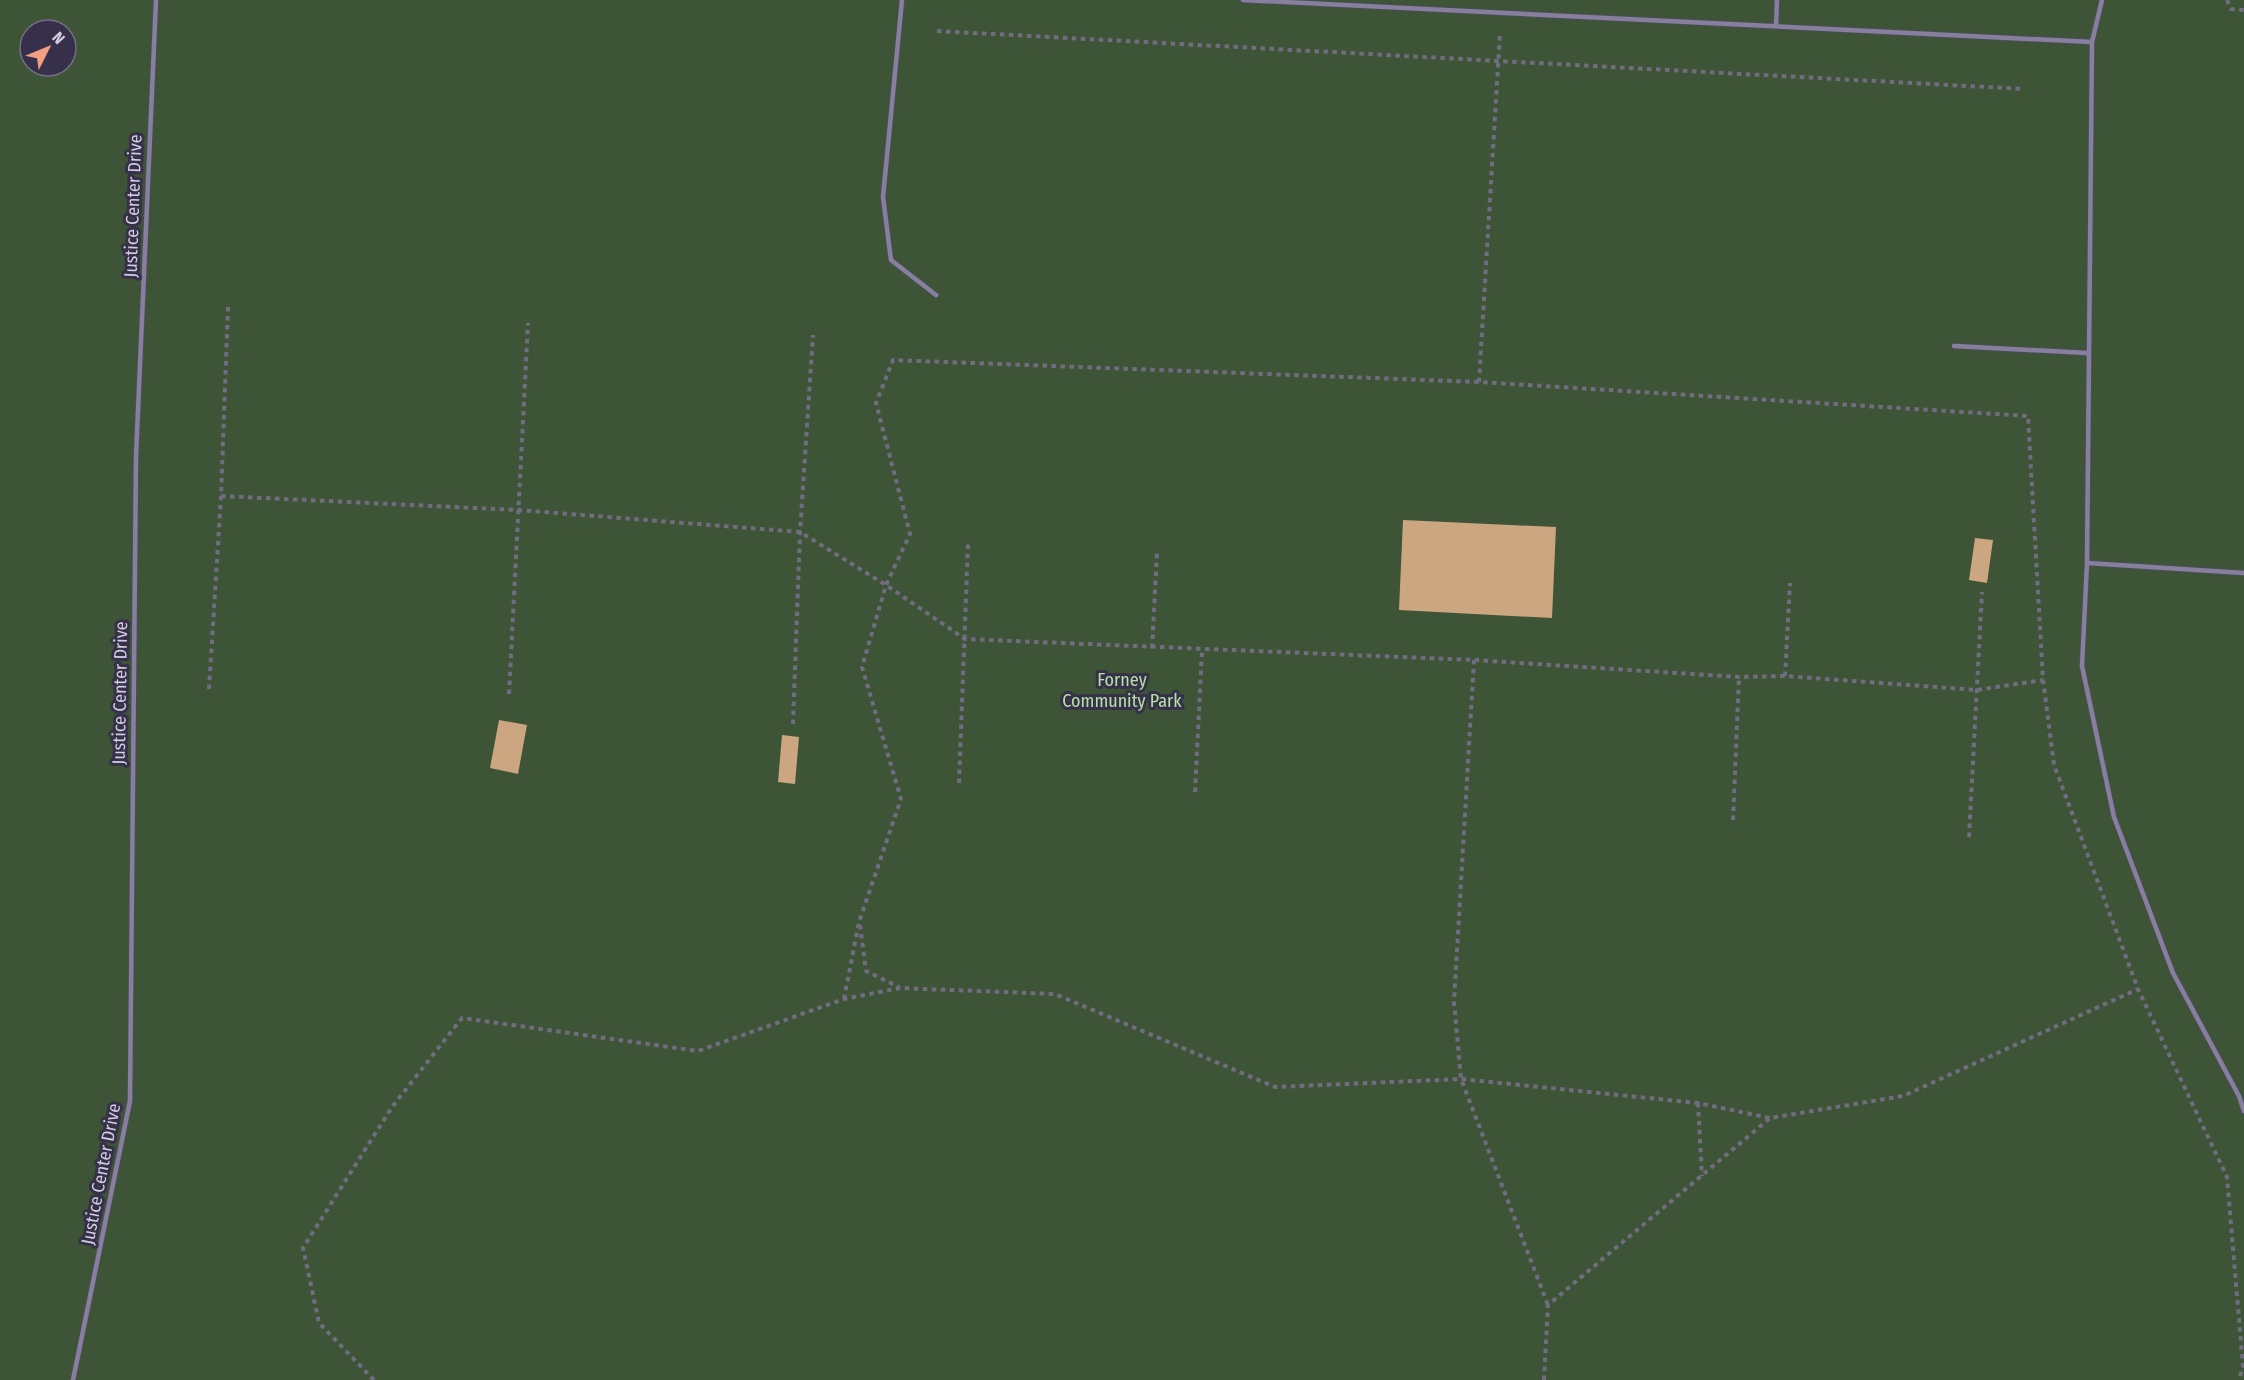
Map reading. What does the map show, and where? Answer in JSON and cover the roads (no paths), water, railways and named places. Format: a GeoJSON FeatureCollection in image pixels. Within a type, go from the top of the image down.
{"type":"FeatureCollection","features":[{"type":"Feature","properties":{"kind":"lane","name":"Justice Center Drive"},"geometry":{"type":"LineString","coordinates":[[73,1380],[130,1101],[136,456],[156,0]]}},
{"type":"Feature","properties":{"kind":"lane"},"geometry":{"type":"LineString","coordinates":[[902,0],[883,197],[891,260],[936,295]]}},
{"type":"Feature","properties":{"kind":"lane"},"geometry":{"type":"LineString","coordinates":[[1242,0],[2092,42]]}},
{"type":"Feature","properties":{"kind":"lane"},"geometry":{"type":"LineString","coordinates":[[1776,26],[1777,0]]}},
{"type":"Feature","properties":{"kind":"lane"},"geometry":{"type":"LineString","coordinates":[[2102,0],[2092,42],[2087,353],[2087,563],[2082,666],[2114,817],[2173,973],[2239,1096],[2244,1111]]}},
{"type":"Feature","properties":{"kind":"lane"},"geometry":{"type":"LineString","coordinates":[[1954,346],[2087,353]]}},
{"type":"Feature","properties":{"kind":"lane"},"geometry":{"type":"LineString","coordinates":[[2087,563],[2244,573]]}},
{"type":"Feature","properties":{"kind":"park label","name":"Forney Community Park"},"geometry":{"type":"Point","coordinates":[1122,690]}}]}
